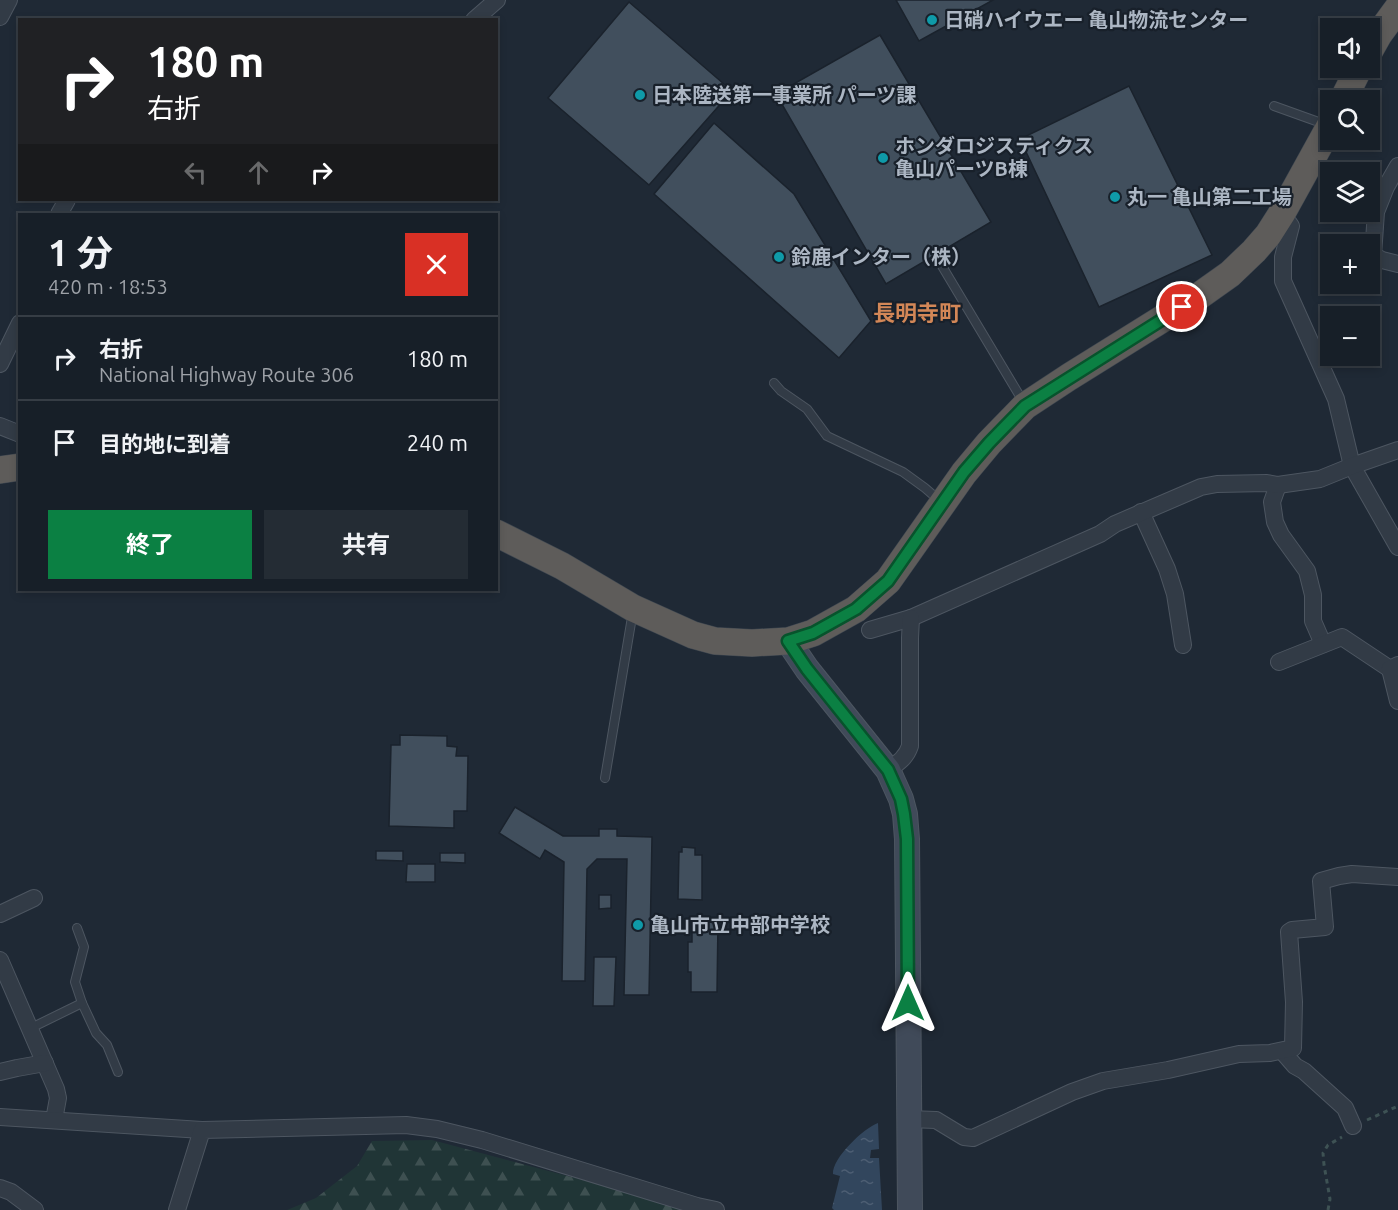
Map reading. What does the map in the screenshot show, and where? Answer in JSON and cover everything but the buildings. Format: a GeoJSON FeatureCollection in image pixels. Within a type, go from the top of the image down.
{"type":"FeatureCollection","features":[{"type":"Feature","properties":{"kind":"highway"},"geometry":{"type":"LineString","coordinates":[[1380,33],[1398,8]]}},
{"type":"Feature","properties":{"kind":"highway"},"geometry":{"type":"LineString","coordinates":[[498,534],[562,566],[633,608],[693,635],[714,641],[752,643],[788,641],[813,633],[856,609],[888,581],[964,472],[1025,406],[1199,296],[1230,274],[1254,251],[1282,213],[1320,144]]}},
{"type":"Feature","properties":{"kind":"highway"},"geometry":{"type":"LineString","coordinates":[[0,470],[18,467]]}},
{"type":"Feature","properties":{"kind":"main road"},"geometry":{"type":"LineString","coordinates":[[788,641],[807,669],[888,770],[901,799],[907,839],[910,1210]]}},
{"type":"Feature","properties":{"kind":"street"},"geometry":{"type":"LineString","coordinates":[[0,17],[9,0]]}},
{"type":"Feature","properties":{"kind":"street"},"geometry":{"type":"LineString","coordinates":[[476,18],[497,0]]}},
{"type":"Feature","properties":{"kind":"street"},"geometry":{"type":"LineString","coordinates":[[1398,166],[1386,186],[1376,212],[1373,255],[1398,264]]}},
{"type":"Feature","properties":{"kind":"street"},"geometry":{"type":"LineString","coordinates":[[1282,213],[1291,226],[1283,257],[1283,281],[1336,399],[1352,466],[1398,547]]}},
{"type":"Feature","properties":{"kind":"street"},"geometry":{"type":"LineString","coordinates":[[0,364],[18,327]]}},
{"type":"Feature","properties":{"kind":"street"},"geometry":{"type":"LineString","coordinates":[[0,426],[18,433]]}},
{"type":"Feature","properties":{"kind":"street"},"geometry":{"type":"LineString","coordinates":[[870,630],[911,618],[1100,534],[1114,524],[1201,487],[1217,484],[1267,483],[1278,485],[1320,479],[1398,450]]}},
{"type":"Feature","properties":{"kind":"street"},"geometry":{"type":"LineString","coordinates":[[1278,485],[1272,502],[1275,522],[1281,535],[1307,571],[1312,595],[1313,621],[1323,644]]}},
{"type":"Feature","properties":{"kind":"street"},"geometry":{"type":"LineString","coordinates":[[1141,512],[1167,569],[1175,594],[1183,645]]}},
{"type":"Feature","properties":{"kind":"street"},"geometry":{"type":"LineString","coordinates":[[888,770],[907,754],[910,746],[911,618]]}},
{"type":"Feature","properties":{"kind":"street"},"geometry":{"type":"LineString","coordinates":[[1279,662],[1342,637],[1395,668],[1398,701]]}},
{"type":"Feature","properties":{"kind":"street"},"geometry":{"type":"LineString","coordinates":[[908,1119],[936,1120],[964,1137],[972,1138],[1072,1092],[1103,1081],[1168,1070],[1239,1054],[1270,1053],[1293,1048],[1294,1002],[1289,932],[1325,927],[1321,881],[1352,874],[1398,877]]}},
{"type":"Feature","properties":{"kind":"street"},"geometry":{"type":"LineString","coordinates":[[0,914],[34,898]]}},
{"type":"Feature","properties":{"kind":"street"},"geometry":{"type":"LineString","coordinates":[[0,960],[56,1089],[54,1120]]}},
{"type":"Feature","properties":{"kind":"street"},"geometry":{"type":"LineString","coordinates":[[1282,1051],[1295,1066],[1304,1071],[1345,1108],[1353,1126]]}},
{"type":"Feature","properties":{"kind":"street"},"geometry":{"type":"LineString","coordinates":[[0,1072],[45,1063]]}},
{"type":"Feature","properties":{"kind":"street"},"geometry":{"type":"LineString","coordinates":[[0,1117],[202,1130],[416,1126],[482,1140],[716,1210]]}},
{"type":"Feature","properties":{"kind":"street"},"geometry":{"type":"LineString","coordinates":[[177,1210],[202,1130]]}},
{"type":"Feature","properties":{"kind":"street"},"geometry":{"type":"LineString","coordinates":[[0,1188],[11,1192],[35,1210]]}},
{"type":"Feature","properties":{"kind":"lane"},"geometry":{"type":"LineString","coordinates":[[1274,106],[1320,122]]}},
{"type":"Feature","properties":{"kind":"lane"},"geometry":{"type":"LineString","coordinates":[[942,266],[1025,406]]}},
{"type":"Feature","properties":{"kind":"lane"},"geometry":{"type":"LineString","coordinates":[[774,383],[807,409],[827,436],[903,472],[942,503]]}},
{"type":"Feature","properties":{"kind":"lane"},"geometry":{"type":"LineString","coordinates":[[605,778],[633,608]]}},
{"type":"Feature","properties":{"kind":"lane"},"geometry":{"type":"LineString","coordinates":[[77,928],[84,947],[75,982],[96,1033],[107,1044],[118,1072]]}},
{"type":"Feature","properties":{"kind":"lane"},"geometry":{"type":"LineString","coordinates":[[29,1029],[82,1003]]}},
{"type":"Feature","properties":{"kind":"path"},"geometry":{"type":"LineString","coordinates":[[1328,1210],[1330,1199],[1323,1153],[1328,1145],[1342,1138],[1353,1126],[1398,1106]]}},
{"type":"Feature","properties":{"kind":"green space"},"geometry":{"type":"Polygon","coordinates":[[[432,1140],[628,1192],[682,1210],[287,1210],[316,1198],[357,1166],[372,1141],[432,1140]]]}},
{"type":"Feature","properties":{"kind":"water"},"geometry":{"type":"Polygon","coordinates":[[[878,1123],[879,1149],[871,1150],[870,1158],[879,1158],[882,1210],[834,1210],[832,1208],[840,1176],[833,1174],[834,1167],[843,1152],[857,1137],[878,1123]]]}},
{"type":"Feature","properties":{"kind":"place","name":"日硝ハイウエー 亀山物流センター"},"geometry":{"type":"Point","coordinates":[932,20]}},
{"type":"Feature","properties":{"kind":"place","name":"日本陸送第一事業所 パーツ課"},"geometry":{"type":"Point","coordinates":[640,95]}},
{"type":"Feature","properties":{"kind":"place","name":"ホンダロジスティクス 亀山パーツB棟"},"geometry":{"type":"Point","coordinates":[883,158]}},
{"type":"Feature","properties":{"kind":"place","name":"丸一 亀山第二工場"},"geometry":{"type":"Point","coordinates":[1115,197]}},
{"type":"Feature","properties":{"kind":"place","name":"鈴鹿インター（株）"},"geometry":{"type":"Point","coordinates":[779,257]}},
{"type":"Feature","properties":{"kind":"place","name":"亀山市立中部中学校"},"geometry":{"type":"Point","coordinates":[638,925]}},
{"type":"Feature","properties":{"kind":"district","name":"長明寺町"},"geometry":{"type":"Point","coordinates":[917,313]}},
{"type":"Feature","properties":{"kind":"route"},"geometry":{"type":"LineString","coordinates":[[908,1003],[907,839],[901,799],[888,770],[807,669],[788,641],[813,633],[856,609],[888,581],[964,472],[1025,406],[1182,307]]}}]}
